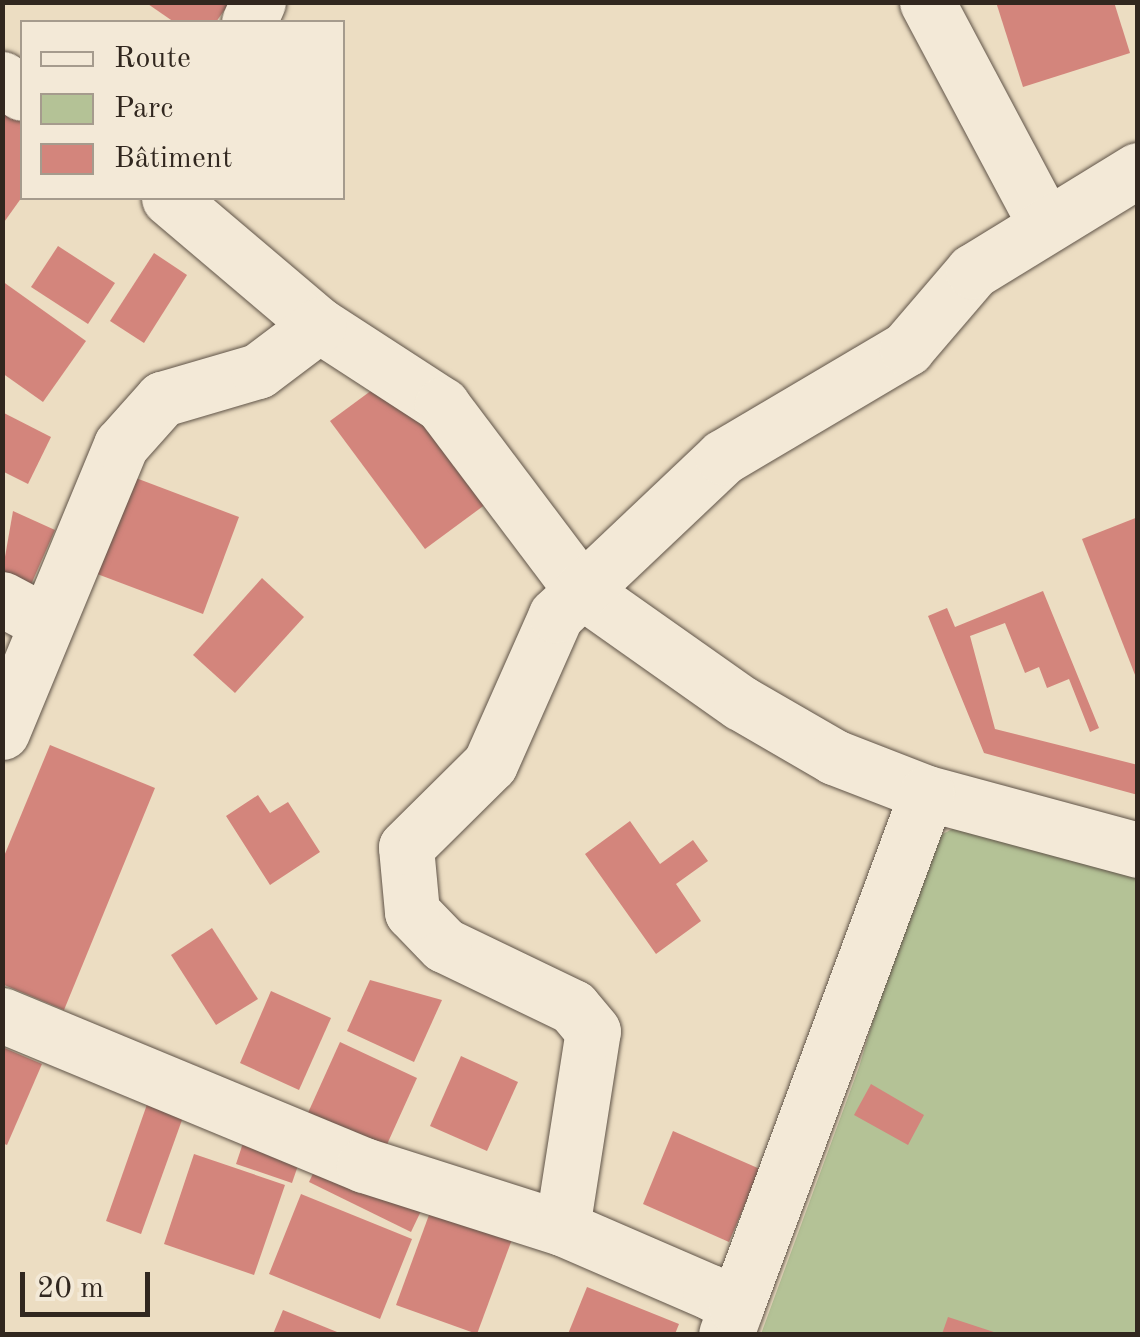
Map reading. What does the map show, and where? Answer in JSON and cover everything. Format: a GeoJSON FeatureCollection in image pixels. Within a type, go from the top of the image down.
{"type":"FeatureCollection","features":[{"type":"Feature","properties":{"kind":"street"},"geometry":{"type":"LineString","coordinates":[[927,2],[1045,224]]}},
{"type":"Feature","properties":{"kind":"street"},"geometry":{"type":"LineString","coordinates":[[562,1228],[593,1031],[573,1007],[444,945],[412,912],[402,878],[406,848],[510,732],[545,629],[723,457],[907,348],[973,270],[1138,170]]}},
{"type":"Feature","properties":{"kind":"street"},"geometry":{"type":"LineString","coordinates":[[171,200],[319,324],[442,405],[582,590],[741,703],[834,757],[926,793],[1138,850]]}},
{"type":"Feature","properties":{"kind":"street"},"geometry":{"type":"LineString","coordinates":[[2,732],[24,610],[121,446],[162,399],[258,371],[319,324]]}},
{"type":"Feature","properties":{"kind":"street"},"geometry":{"type":"LineString","coordinates":[[2,1015],[364,1165],[562,1228],[731,1321],[926,793]]}},
{"type":"Feature","properties":{"kind":"green space"},"geometry":{"type":"Polygon","coordinates":[[[968,821],[1137,869],[1137,1334],[761,1334],[859,1067],[927,842],[968,821]]]}},
{"type":"Feature","properties":{"kind":"building"},"geometry":{"type":"Polygon","coordinates":[[[145,2],[228,5],[217,20],[171,20],[145,2]]]}},
{"type":"Feature","properties":{"kind":"building"},"geometry":{"type":"Polygon","coordinates":[[[996,2],[1114,2],[1130,53],[1023,87],[996,2]]]}},
{"type":"Feature","properties":{"kind":"building"},"geometry":{"type":"Polygon","coordinates":[[[2,108],[20,122],[20,200],[2,225],[2,108]]]}},
{"type":"Feature","properties":{"kind":"building"},"geometry":{"type":"Polygon","coordinates":[[[58,246],[115,283],[88,324],[31,287],[58,246]]]}},
{"type":"Feature","properties":{"kind":"building"},"geometry":{"type":"Polygon","coordinates":[[[154,253],[187,275],[144,343],[110,321],[154,253]]]}},
{"type":"Feature","properties":{"kind":"building"},"geometry":{"type":"Polygon","coordinates":[[[2,281],[86,341],[43,402],[2,373],[2,281]]]}},
{"type":"Feature","properties":{"kind":"building"},"geometry":{"type":"Polygon","coordinates":[[[391,376],[486,504],[425,549],[330,421],[391,376]]]}},
{"type":"Feature","properties":{"kind":"building"},"geometry":{"type":"Polygon","coordinates":[[[2,412],[51,437],[28,484],[2,471],[2,412]]]}},
{"type":"Feature","properties":{"kind":"building"},"geometry":{"type":"Polygon","coordinates":[[[120,472],[239,517],[203,614],[84,569],[120,472]]]}},
{"type":"Feature","properties":{"kind":"building"},"geometry":{"type":"Polygon","coordinates":[[[13,511],[55,530],[30,587],[2,574],[13,511]]]}},
{"type":"Feature","properties":{"kind":"building"},"geometry":{"type":"Polygon","coordinates":[[[1138,517],[1138,680],[1137,680],[1082,539],[1138,517]]]}},
{"type":"Feature","properties":{"kind":"building"},"geometry":{"type":"Polygon","coordinates":[[[262,578],[304,617],[235,693],[193,655],[262,578]]]}},
{"type":"Feature","properties":{"kind":"building"},"geometry":{"type":"Polygon","coordinates":[[[1043,591],[1099,728],[1090,732],[1069,679],[1047,688],[1039,667],[1025,673],[1005,623],[970,636],[995,729],[1138,765],[1138,795],[984,753],[928,616],[947,608],[955,627],[1043,591]]]}},
{"type":"Feature","properties":{"kind":"building"},"geometry":{"type":"Polygon","coordinates":[[[50,745],[155,788],[64,1010],[2,984],[2,861],[50,745]]]}},
{"type":"Feature","properties":{"kind":"building"},"geometry":{"type":"Polygon","coordinates":[[[258,795],[270,813],[288,802],[320,852],[270,885],[226,816],[258,795]]]}},
{"type":"Feature","properties":{"kind":"building"},"geometry":{"type":"Polygon","coordinates":[[[630,821],[660,864],[693,840],[708,861],[676,884],[701,921],[656,954],[585,854],[630,821]]]}},
{"type":"Feature","properties":{"kind":"building"},"geometry":{"type":"Polygon","coordinates":[[[212,928],[258,999],[216,1025],[171,955],[212,928]]]}},
{"type":"Feature","properties":{"kind":"building"},"geometry":{"type":"Polygon","coordinates":[[[370,980],[442,1000],[414,1062],[347,1031],[370,980]]]}},
{"type":"Feature","properties":{"kind":"building"},"geometry":{"type":"Polygon","coordinates":[[[271,991],[331,1018],[299,1090],[240,1063],[271,991]]]}},
{"type":"Feature","properties":{"kind":"building"},"geometry":{"type":"Polygon","coordinates":[[[340,1042],[417,1078],[384,1151],[307,1115],[340,1042]]]}},
{"type":"Feature","properties":{"kind":"building"},"geometry":{"type":"Polygon","coordinates":[[[2,1047],[42,1064],[7,1145],[2,1143],[2,1047]]]}},
{"type":"Feature","properties":{"kind":"building"},"geometry":{"type":"Polygon","coordinates":[[[461,1056],[518,1082],[487,1151],[430,1126],[461,1056]]]}},
{"type":"Feature","properties":{"kind":"building"},"geometry":{"type":"Polygon","coordinates":[[[871,1084],[924,1115],[908,1145],[854,1115],[871,1084]]]}},
{"type":"Feature","properties":{"kind":"building"},"geometry":{"type":"Polygon","coordinates":[[[151,1093],[187,1106],[141,1234],[106,1221],[151,1093]]]}},
{"type":"Feature","properties":{"kind":"building"},"geometry":{"type":"Polygon","coordinates":[[[248,1128],[304,1148],[292,1183],[236,1164],[248,1128]]]}},
{"type":"Feature","properties":{"kind":"building"},"geometry":{"type":"Polygon","coordinates":[[[673,1131],[760,1169],[729,1242],[643,1204],[673,1131]]]}},
{"type":"Feature","properties":{"kind":"building"},"geometry":{"type":"Polygon","coordinates":[[[194,1154],[285,1185],[254,1275],[164,1244],[194,1154]]]}},
{"type":"Feature","properties":{"kind":"building"},"geometry":{"type":"Polygon","coordinates":[[[319,1161],[421,1211],[411,1232],[309,1182],[319,1161]]]}},
{"type":"Feature","properties":{"kind":"building"},"geometry":{"type":"Polygon","coordinates":[[[301,1194],[412,1239],[380,1319],[269,1274],[301,1194]]]}},
{"type":"Feature","properties":{"kind":"building"},"geometry":{"type":"Polygon","coordinates":[[[433,1204],[514,1234],[477,1334],[396,1305],[433,1204]]]}},
{"type":"Feature","properties":{"kind":"building"},"geometry":{"type":"Polygon","coordinates":[[[587,1287],[679,1324],[675,1334],[568,1334],[587,1287]]]}},
{"type":"Feature","properties":{"kind":"building"},"geometry":{"type":"Polygon","coordinates":[[[283,1310],[342,1334],[273,1334],[283,1310]]]}},
{"type":"Feature","properties":{"kind":"building"},"geometry":{"type":"Polygon","coordinates":[[[948,1317],[1000,1334],[942,1334],[948,1317]]]}}]}
